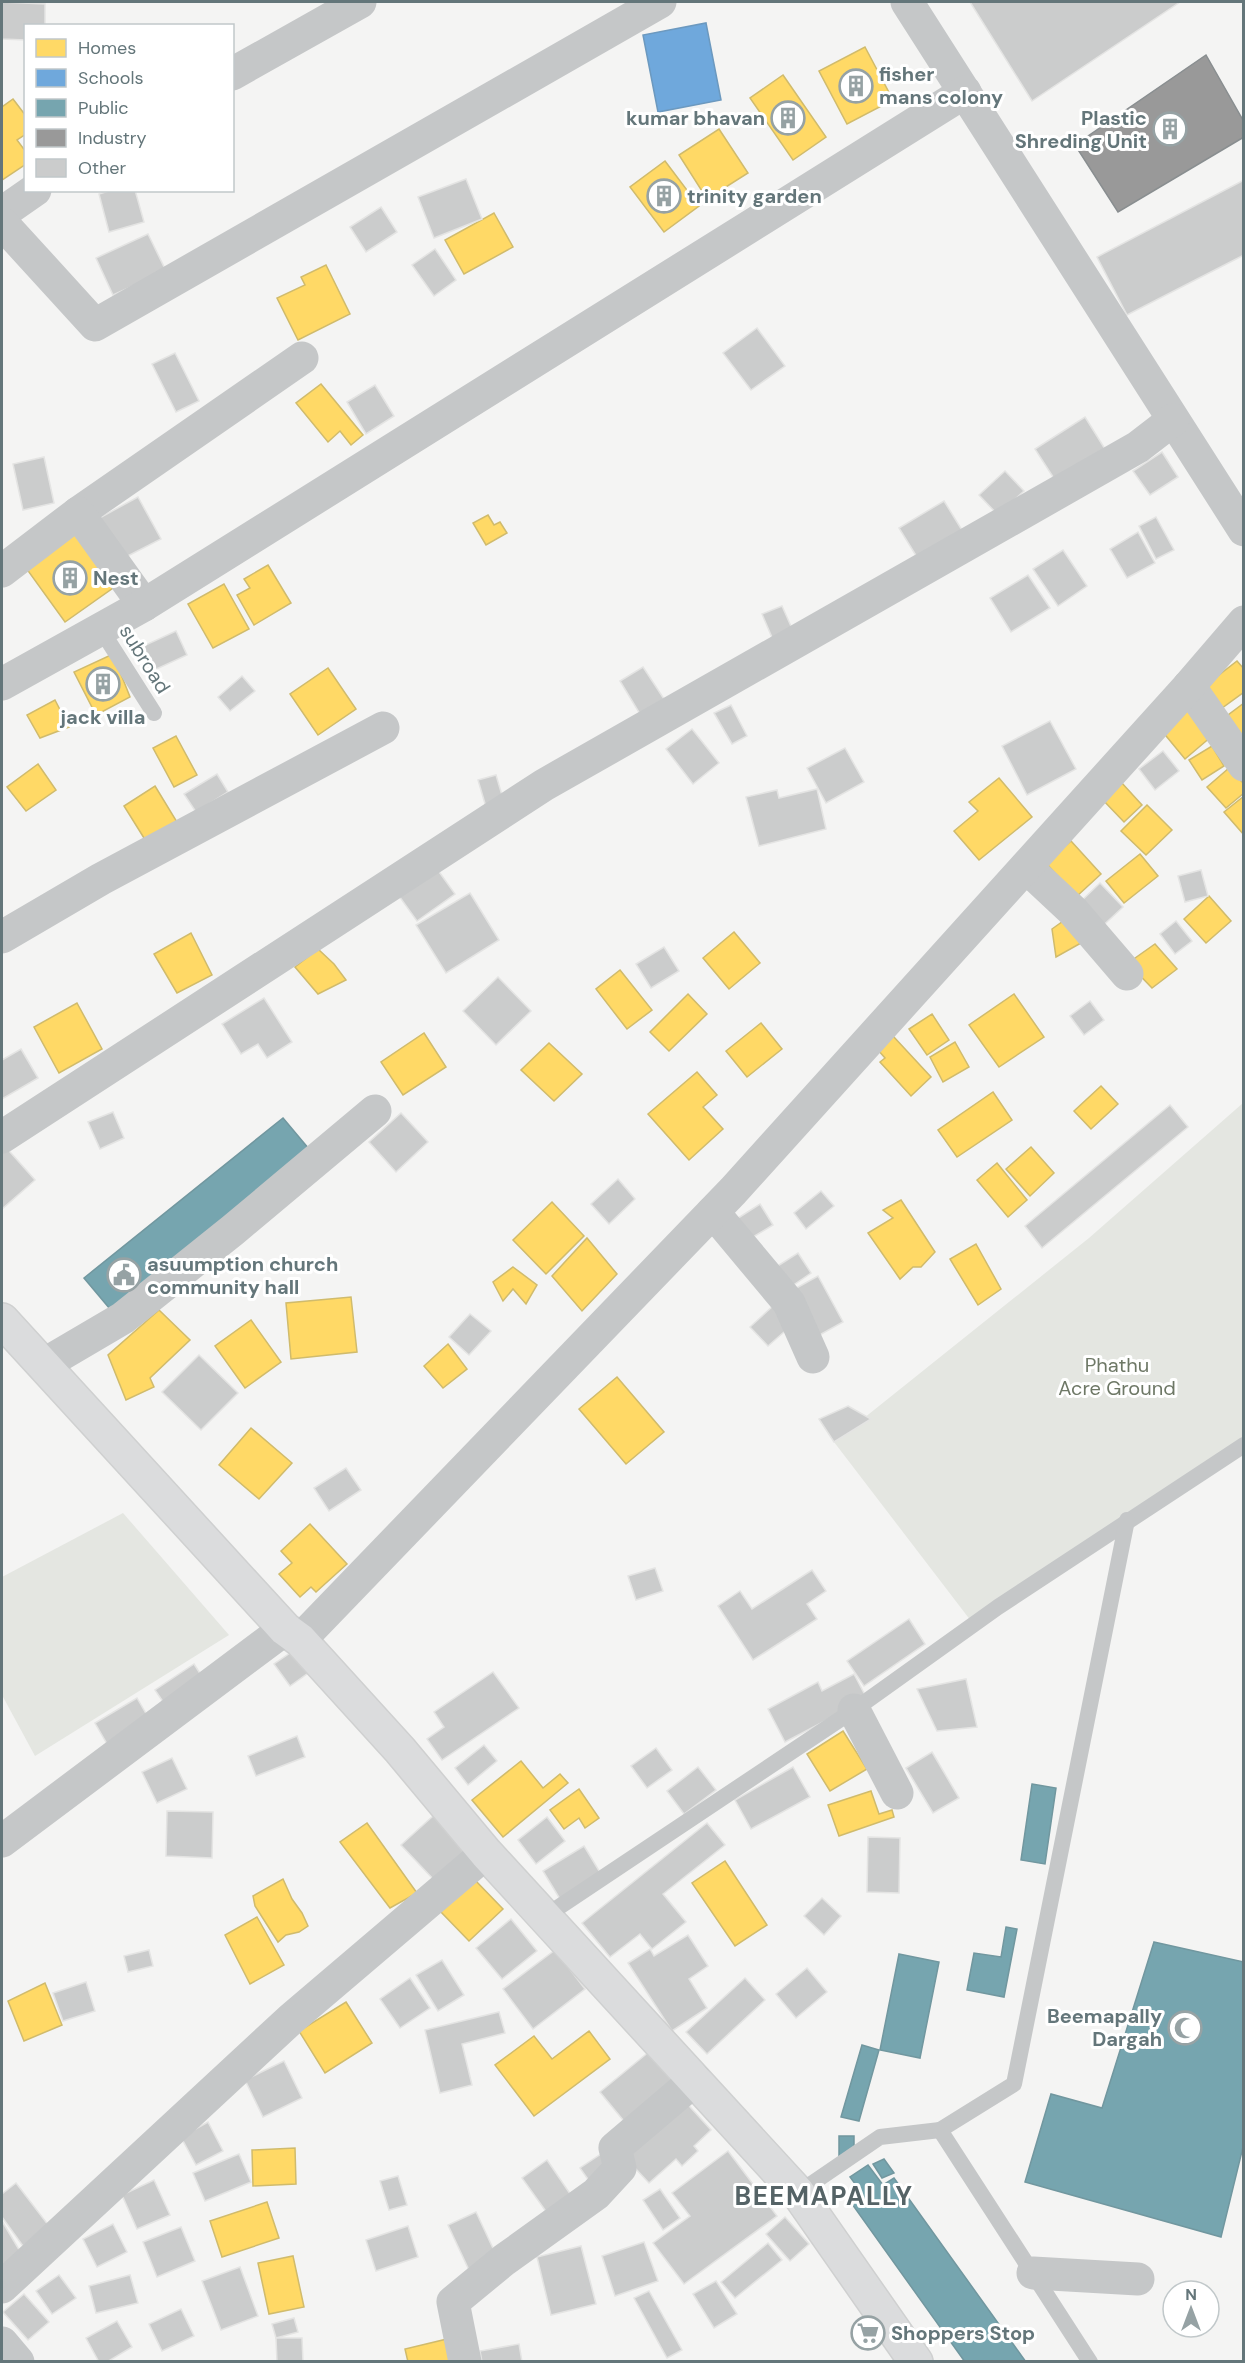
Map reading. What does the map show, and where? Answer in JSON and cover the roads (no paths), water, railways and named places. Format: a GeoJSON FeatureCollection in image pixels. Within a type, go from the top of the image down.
{"type":"FeatureCollection","features":[{"type":"Feature","properties":{"kind":"main road"},"geometry":{"type":"LineString","coordinates":[[2,1320],[400,1750],[486,1853],[798,2193],[916,2361]]}},
{"type":"Feature","properties":{"kind":"street"},"geometry":{"type":"LineString","coordinates":[[234,73],[360,2]]}},
{"type":"Feature","properties":{"kind":"street"},"geometry":{"type":"LineString","coordinates":[[2,223],[95,325],[660,2]]}},
{"type":"Feature","properties":{"kind":"street"},"geometry":{"type":"LineString","coordinates":[[907,2],[1244,530]]}},
{"type":"Feature","properties":{"kind":"street"},"geometry":{"type":"LineString","coordinates":[[2,684],[144,605],[965,92]]}},
{"type":"Feature","properties":{"kind":"street"},"geometry":{"type":"LineString","coordinates":[[2,213],[32,192]]}},
{"type":"Feature","properties":{"kind":"street"},"geometry":{"type":"LineString","coordinates":[[2,571],[78,513],[303,358]]}},
{"type":"Feature","properties":{"kind":"street"},"geometry":{"type":"LineString","coordinates":[[2,1137],[544,785],[1138,447],[1173,420]]}},
{"type":"Feature","properties":{"kind":"street"},"geometry":{"type":"LineString","coordinates":[[78,513],[144,605]]}},
{"type":"Feature","properties":{"kind":"street"},"geometry":{"type":"LineString","coordinates":[[2,1841],[293,1635],[713,1212],[1189,686],[1244,622]]}},
{"type":"Feature","properties":{"kind":"street"},"geometry":{"type":"LineString","coordinates":[[1189,686],[1244,765]]}},
{"type":"Feature","properties":{"kind":"street"},"geometry":{"type":"LineString","coordinates":[[2,937],[101,879],[383,728]]}},
{"type":"Feature","properties":{"kind":"street"},"geometry":{"type":"LineString","coordinates":[[1026,867],[1073,911],[1127,974]]}},
{"type":"Feature","properties":{"kind":"street"},"geometry":{"type":"LineString","coordinates":[[43,1365],[123,1318],[233,1230],[375,1111]]}},
{"type":"Feature","properties":{"kind":"street"},"geometry":{"type":"LineString","coordinates":[[713,1212],[789,1303],[813,1357]]}},
{"type":"Feature","properties":{"kind":"street"},"geometry":{"type":"LineString","coordinates":[[854,1710],[897,1793]]}},
{"type":"Feature","properties":{"kind":"street"},"geometry":{"type":"LineString","coordinates":[[2,2287],[291,2019],[486,1853]]}},
{"type":"Feature","properties":{"kind":"street"},"geometry":{"type":"LineString","coordinates":[[465,2361],[453,2302],[504,2260],[596,2194],[620,2168],[615,2148],[695,2080]]}},
{"type":"Feature","properties":{"kind":"street"},"geometry":{"type":"LineString","coordinates":[[1033,2273],[1138,2279]]}},
{"type":"Feature","properties":{"kind":"street"},"geometry":{"type":"LineString","coordinates":[[2,2343],[18,2361]]}},
{"type":"Feature","properties":{"kind":"lane","name":"subroad"},"geometry":{"type":"LineString","coordinates":[[100,628],[154,713]]}},
{"type":"Feature","properties":{"kind":"lane"},"geometry":{"type":"LineString","coordinates":[[544,1917],[854,1710],[998,1607],[1127,1520],[1244,1445]]}},
{"type":"Feature","properties":{"kind":"lane"},"geometry":{"type":"LineString","coordinates":[[798,2193],[880,2137],[940,2130],[1014,2084],[1127,1520]]}},
{"type":"Feature","properties":{"kind":"lane"},"geometry":{"type":"LineString","coordinates":[[940,2130],[1090,2361]]}},
{"type":"Feature","properties":{"kind":"place","name":"fisher mans colony"},"geometry":{"type":"Point","coordinates":[856,86]}},
{"type":"Feature","properties":{"kind":"place","name":"kumar bhavan"},"geometry":{"type":"Point","coordinates":[788,118]}},
{"type":"Feature","properties":{"kind":"place","name":"Plastic Shreding Unit"},"geometry":{"type":"Point","coordinates":[1170,129]}},
{"type":"Feature","properties":{"kind":"place","name":"trinity garden"},"geometry":{"type":"Point","coordinates":[664,196]}},
{"type":"Feature","properties":{"kind":"place","name":"Nest"},"geometry":{"type":"Point","coordinates":[70,578]}},
{"type":"Feature","properties":{"kind":"place","name":"jack villa"},"geometry":{"type":"Point","coordinates":[103,684]}},
{"type":"Feature","properties":{"kind":"place","name":"asuumption church community hall"},"geometry":{"type":"Point","coordinates":[124,1275]}},
{"type":"Feature","properties":{"kind":"place","name":"Beemapally Dargah"},"geometry":{"type":"Point","coordinates":[1185,2028]}},
{"type":"Feature","properties":{"kind":"place","name":"Shoppers Stop"},"geometry":{"type":"Point","coordinates":[868,2333]}},
{"type":"Feature","properties":{"kind":"district","name":"BEEMAPALLY"},"geometry":{"type":"Point","coordinates":[824,2196]}},
{"type":"Feature","properties":{"kind":"park label","name":"Phathu Acre Ground"},"geometry":{"type":"Point","coordinates":[1117,1376]}}]}
